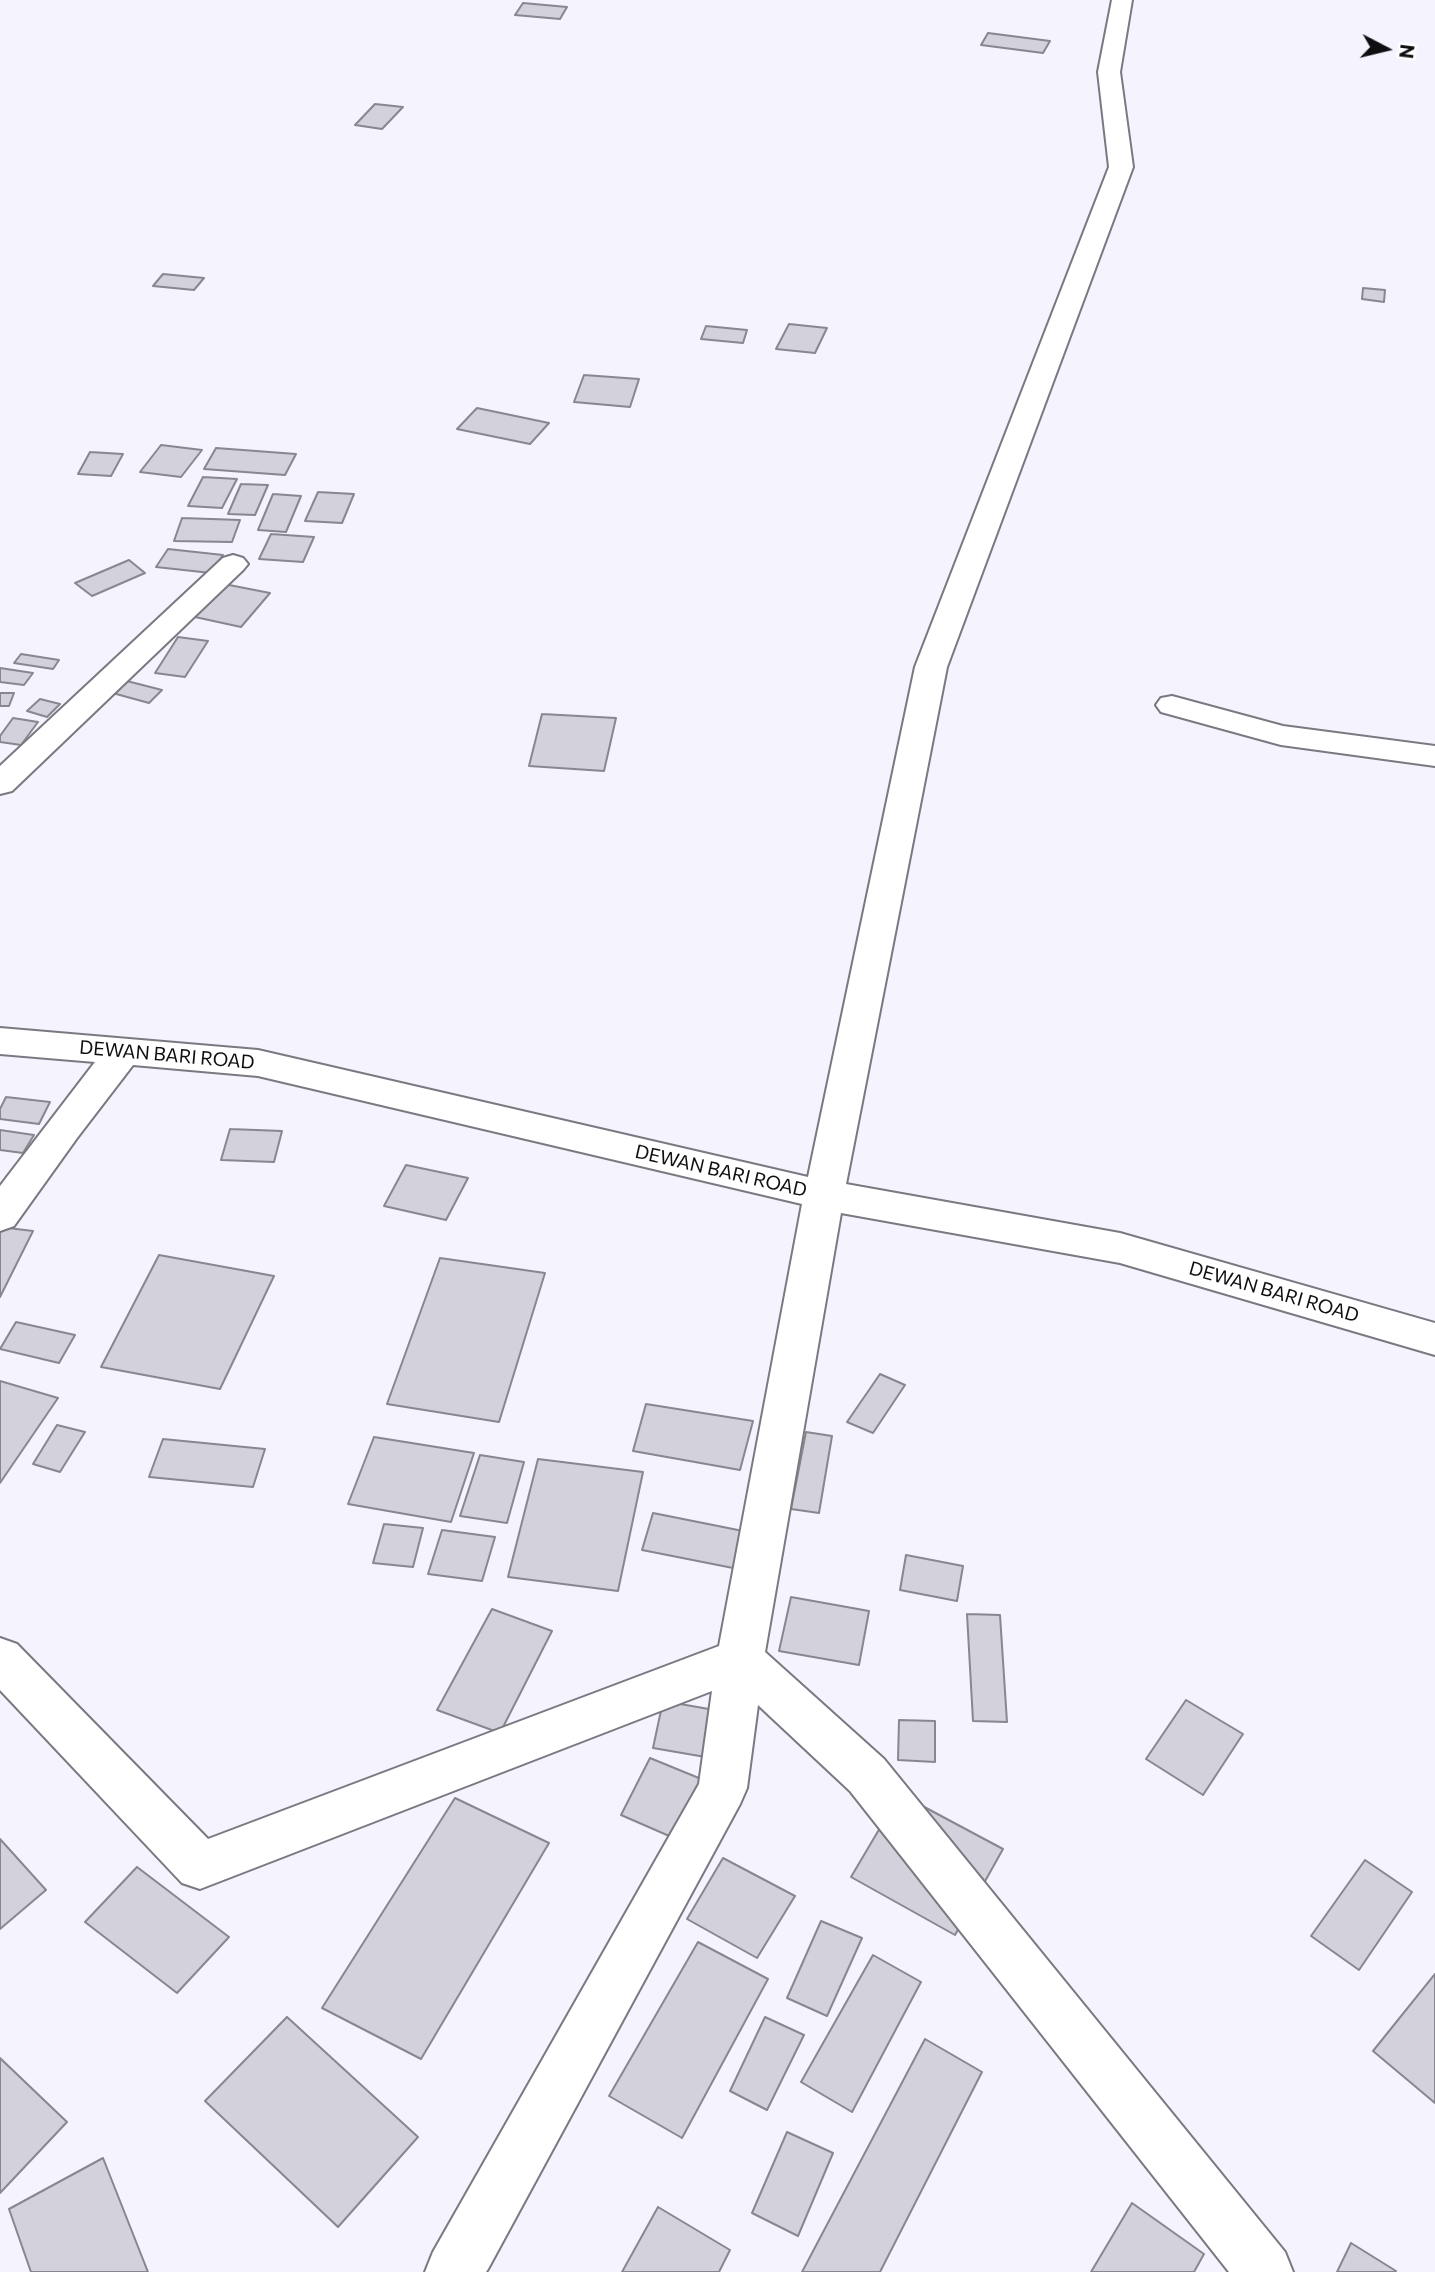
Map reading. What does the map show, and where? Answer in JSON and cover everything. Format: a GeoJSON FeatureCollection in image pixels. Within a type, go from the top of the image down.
{"type":"FeatureCollection","features":[{"type":"Feature","properties":{"kind":"street"},"geometry":{"type":"LineString","coordinates":[[453,2272],[723,1788],[740,1659],[824,1195],[932,667],[1121,167],[1109,72],[1122,0]]}},
{"type":"Feature","properties":{"kind":"street"},"geometry":{"type":"LineString","coordinates":[[0,784],[233,564]]}},
{"type":"Feature","properties":{"kind":"street"},"geometry":{"type":"LineString","coordinates":[[1172,705],[1281,735],[1435,756]]}},
{"type":"Feature","properties":{"kind":"street","name":"DEWAN BARI ROAD"},"geometry":{"type":"LineString","coordinates":[[0,1041],[258,1063],[824,1195],[1121,1248],[1435,1339]]}},
{"type":"Feature","properties":{"kind":"street"},"geometry":{"type":"LineString","coordinates":[[0,1216],[62,1128],[125,1050]]}},
{"type":"Feature","properties":{"kind":"street"},"geometry":{"type":"LineString","coordinates":[[0,1658],[200,1866],[740,1659]]}},
{"type":"Feature","properties":{"kind":"street"},"geometry":{"type":"LineString","coordinates":[[740,1659],[867,1775],[1265,2272]]}},
{"type":"Feature","properties":{"kind":"building"},"geometry":{"type":"Polygon","coordinates":[[[523,3],[567,7],[560,19],[515,15],[523,3]]]}},
{"type":"Feature","properties":{"kind":"building"},"geometry":{"type":"Polygon","coordinates":[[[988,33],[1050,41],[1043,53],[981,45],[988,33]]]}},
{"type":"Feature","properties":{"kind":"building"},"geometry":{"type":"Polygon","coordinates":[[[375,104],[403,107],[382,129],[355,125],[375,104]]]}},
{"type":"Feature","properties":{"kind":"building"},"geometry":{"type":"Polygon","coordinates":[[[163,274],[204,278],[194,290],[153,286],[163,274]]]}},
{"type":"Feature","properties":{"kind":"building"},"geometry":{"type":"Polygon","coordinates":[[[1363,288],[1385,290],[1384,302],[1362,299],[1363,288]]]}},
{"type":"Feature","properties":{"kind":"building"},"geometry":{"type":"Polygon","coordinates":[[[789,324],[827,328],[815,353],[776,349],[789,324]]]}},
{"type":"Feature","properties":{"kind":"building"},"geometry":{"type":"Polygon","coordinates":[[[706,326],[747,330],[743,343],[701,339],[706,326]]]}},
{"type":"Feature","properties":{"kind":"building"},"geometry":{"type":"Polygon","coordinates":[[[584,375],[639,379],[630,407],[574,402],[584,375]]]}},
{"type":"Feature","properties":{"kind":"building"},"geometry":{"type":"Polygon","coordinates":[[[477,408],[549,423],[530,444],[457,429],[477,408]]]}},
{"type":"Feature","properties":{"kind":"building"},"geometry":{"type":"Polygon","coordinates":[[[161,445],[202,450],[181,477],[140,472],[161,445]]]}},
{"type":"Feature","properties":{"kind":"building"},"geometry":{"type":"Polygon","coordinates":[[[216,448],[296,454],[285,475],[204,469],[216,448]]]}},
{"type":"Feature","properties":{"kind":"building"},"geometry":{"type":"Polygon","coordinates":[[[90,452],[123,454],[111,476],[78,474],[90,452]]]}},
{"type":"Feature","properties":{"kind":"building"},"geometry":{"type":"Polygon","coordinates":[[[203,477],[237,479],[222,508],[188,506],[203,477]]]}},
{"type":"Feature","properties":{"kind":"building"},"geometry":{"type":"Polygon","coordinates":[[[241,484],[268,485],[255,515],[228,514],[241,484]]]}},
{"type":"Feature","properties":{"kind":"building"},"geometry":{"type":"Polygon","coordinates":[[[318,492],[354,494],[342,523],[305,521],[318,492]]]}},
{"type":"Feature","properties":{"kind":"building"},"geometry":{"type":"Polygon","coordinates":[[[273,494],[301,496],[286,532],[258,530],[273,494]]]}},
{"type":"Feature","properties":{"kind":"building"},"geometry":{"type":"Polygon","coordinates":[[[182,518],[240,520],[232,542],[174,541],[182,518]]]}},
{"type":"Feature","properties":{"kind":"building"},"geometry":{"type":"Polygon","coordinates":[[[271,534],[314,537],[303,562],[259,559],[271,534]]]}},
{"type":"Feature","properties":{"kind":"building"},"geometry":{"type":"Polygon","coordinates":[[[168,549],[223,555],[211,573],[156,567],[168,549]]]}},
{"type":"Feature","properties":{"kind":"building"},"geometry":{"type":"Polygon","coordinates":[[[129,560],[145,573],[92,596],[75,583],[129,560]]]}},
{"type":"Feature","properties":{"kind":"building"},"geometry":{"type":"Polygon","coordinates":[[[224,584],[270,593],[241,627],[195,617],[224,584]]]}},
{"type":"Feature","properties":{"kind":"building"},"geometry":{"type":"Polygon","coordinates":[[[178,637],[208,641],[185,677],[155,673],[178,637]]]}},
{"type":"Feature","properties":{"kind":"building"},"geometry":{"type":"Polygon","coordinates":[[[21,654],[59,660],[53,669],[14,663],[21,654]]]}},
{"type":"Feature","properties":{"kind":"building"},"geometry":{"type":"Polygon","coordinates":[[[0,668],[33,673],[24,685],[0,682],[0,668]]]}},
{"type":"Feature","properties":{"kind":"building"},"geometry":{"type":"Polygon","coordinates":[[[123,680],[162,690],[149,703],[109,692],[123,680]]]}},
{"type":"Feature","properties":{"kind":"building"},"geometry":{"type":"Polygon","coordinates":[[[0,693],[14,693],[9,706],[0,706],[0,693]]]}},
{"type":"Feature","properties":{"kind":"building"},"geometry":{"type":"Polygon","coordinates":[[[40,699],[60,704],[47,717],[27,711],[40,699]]]}},
{"type":"Feature","properties":{"kind":"building"},"geometry":{"type":"Polygon","coordinates":[[[542,714],[616,718],[604,771],[529,766],[542,714]]]}},
{"type":"Feature","properties":{"kind":"building"},"geometry":{"type":"Polygon","coordinates":[[[13,718],[38,722],[21,745],[0,742],[0,736],[13,718]]]}},
{"type":"Feature","properties":{"kind":"building"},"geometry":{"type":"Polygon","coordinates":[[[6,1097],[50,1102],[39,1124],[0,1119],[0,1109],[6,1097]]]}},
{"type":"Feature","properties":{"kind":"building"},"geometry":{"type":"Polygon","coordinates":[[[230,1129],[282,1131],[274,1162],[221,1160],[230,1129]]]}},
{"type":"Feature","properties":{"kind":"building"},"geometry":{"type":"Polygon","coordinates":[[[0,1130],[34,1135],[23,1153],[0,1150],[0,1130]]]}},
{"type":"Feature","properties":{"kind":"building"},"geometry":{"type":"Polygon","coordinates":[[[406,1165],[468,1178],[446,1220],[384,1206],[406,1165]]]}},
{"type":"Feature","properties":{"kind":"building"},"geometry":{"type":"Polygon","coordinates":[[[0,1227],[33,1231],[0,1297],[0,1227]]]}},
{"type":"Feature","properties":{"kind":"building"},"geometry":{"type":"Polygon","coordinates":[[[159,1255],[274,1276],[220,1389],[101,1367],[159,1255]]]}},
{"type":"Feature","properties":{"kind":"building"},"geometry":{"type":"Polygon","coordinates":[[[440,1258],[545,1273],[499,1422],[387,1404],[440,1258]]]}},
{"type":"Feature","properties":{"kind":"building"},"geometry":{"type":"Polygon","coordinates":[[[16,1322],[75,1335],[59,1363],[0,1349],[16,1322]]]}},
{"type":"Feature","properties":{"kind":"building"},"geometry":{"type":"Polygon","coordinates":[[[880,1374],[905,1385],[873,1433],[847,1422],[880,1374]]]}},
{"type":"Feature","properties":{"kind":"building"},"geometry":{"type":"Polygon","coordinates":[[[0,1381],[58,1398],[0,1483],[0,1381]]]}},
{"type":"Feature","properties":{"kind":"building"},"geometry":{"type":"Polygon","coordinates":[[[646,1404],[753,1421],[740,1470],[633,1451],[646,1404]]]}},
{"type":"Feature","properties":{"kind":"building"},"geometry":{"type":"Polygon","coordinates":[[[57,1425],[85,1432],[60,1472],[33,1464],[57,1425]]]}},
{"type":"Feature","properties":{"kind":"building"},"geometry":{"type":"Polygon","coordinates":[[[806,1432],[832,1436],[819,1513],[791,1509],[806,1432]]]}},
{"type":"Feature","properties":{"kind":"building"},"geometry":{"type":"Polygon","coordinates":[[[374,1437],[474,1453],[451,1522],[348,1504],[374,1437]]]}},
{"type":"Feature","properties":{"kind":"building"},"geometry":{"type":"Polygon","coordinates":[[[163,1439],[265,1449],[253,1487],[149,1477],[163,1439]]]}},
{"type":"Feature","properties":{"kind":"building"},"geometry":{"type":"Polygon","coordinates":[[[480,1455],[524,1462],[507,1523],[460,1516],[480,1455]]]}},
{"type":"Feature","properties":{"kind":"building"},"geometry":{"type":"Polygon","coordinates":[[[538,1459],[643,1472],[618,1591],[508,1577],[538,1459]]]}},
{"type":"Feature","properties":{"kind":"building"},"geometry":{"type":"Polygon","coordinates":[[[653,1513],[748,1532],[738,1569],[642,1550],[653,1513]]]}},
{"type":"Feature","properties":{"kind":"building"},"geometry":{"type":"Polygon","coordinates":[[[384,1524],[423,1528],[413,1567],[373,1563],[384,1524]]]}},
{"type":"Feature","properties":{"kind":"building"},"geometry":{"type":"Polygon","coordinates":[[[442,1530],[495,1537],[482,1581],[428,1574],[442,1530]]]}},
{"type":"Feature","properties":{"kind":"building"},"geometry":{"type":"Polygon","coordinates":[[[906,1555],[963,1566],[957,1601],[900,1590],[906,1555]]]}},
{"type":"Feature","properties":{"kind":"building"},"geometry":{"type":"Polygon","coordinates":[[[791,1597],[869,1611],[859,1665],[779,1651],[791,1597]]]}},
{"type":"Feature","properties":{"kind":"building"},"geometry":{"type":"Polygon","coordinates":[[[492,1609],[552,1631],[500,1733],[437,1710],[492,1609]]]}},
{"type":"Feature","properties":{"kind":"building"},"geometry":{"type":"Polygon","coordinates":[[[967,1614],[1000,1615],[1007,1722],[973,1721],[967,1614]]]}},
{"type":"Feature","properties":{"kind":"building"},"geometry":{"type":"Polygon","coordinates":[[[1186,1700],[1243,1734],[1203,1795],[1146,1759],[1186,1700]]]}},
{"type":"Feature","properties":{"kind":"building"},"geometry":{"type":"Polygon","coordinates":[[[663,1701],[726,1712],[717,1759],[653,1748],[663,1701]]]}},
{"type":"Feature","properties":{"kind":"building"},"geometry":{"type":"Polygon","coordinates":[[[899,1720],[935,1721],[935,1762],[898,1760],[899,1720]]]}},
{"type":"Feature","properties":{"kind":"building"},"geometry":{"type":"Polygon","coordinates":[[[650,1758],[711,1783],[683,1842],[621,1815],[650,1758]]]}},
{"type":"Feature","properties":{"kind":"building"},"geometry":{"type":"Polygon","coordinates":[[[900,1794],[1003,1849],[955,1935],[851,1877],[900,1794]]]}},
{"type":"Feature","properties":{"kind":"building"},"geometry":{"type":"Polygon","coordinates":[[[455,1798],[549,1843],[421,2059],[322,2008],[455,1798]]]}},
{"type":"Feature","properties":{"kind":"building"},"geometry":{"type":"Polygon","coordinates":[[[0,1839],[46,1890],[0,1929],[0,1839]]]}},
{"type":"Feature","properties":{"kind":"building"},"geometry":{"type":"Polygon","coordinates":[[[723,1858],[795,1896],[757,1958],[687,1919],[723,1858]]]}},
{"type":"Feature","properties":{"kind":"building"},"geometry":{"type":"Polygon","coordinates":[[[1365,1860],[1412,1892],[1359,1970],[1311,1936],[1365,1860]]]}},
{"type":"Feature","properties":{"kind":"building"},"geometry":{"type":"Polygon","coordinates":[[[137,1867],[229,1937],[177,1993],[85,1922],[137,1867]]]}},
{"type":"Feature","properties":{"kind":"building"},"geometry":{"type":"Polygon","coordinates":[[[821,1921],[862,1938],[827,2016],[787,1998],[821,1921]]]}},
{"type":"Feature","properties":{"kind":"building"},"geometry":{"type":"Polygon","coordinates":[[[698,1942],[768,1979],[682,2138],[609,2096],[698,1942]]]}},
{"type":"Feature","properties":{"kind":"building"},"geometry":{"type":"Polygon","coordinates":[[[873,1955],[921,1982],[852,2112],[801,2082],[873,1955]]]}},
{"type":"Feature","properties":{"kind":"building"},"geometry":{"type":"Polygon","coordinates":[[[1435,1974],[1435,2103],[1373,2051],[1435,1974]]]}},
{"type":"Feature","properties":{"kind":"building"},"geometry":{"type":"Polygon","coordinates":[[[287,2017],[418,2137],[338,2227],[205,2101],[287,2017]]]}},
{"type":"Feature","properties":{"kind":"building"},"geometry":{"type":"Polygon","coordinates":[[[765,2017],[804,2035],[767,2110],[730,2091],[765,2017]]]}},
{"type":"Feature","properties":{"kind":"building"},"geometry":{"type":"Polygon","coordinates":[[[925,2039],[982,2072],[880,2272],[802,2272],[925,2039]]]}},
{"type":"Feature","properties":{"kind":"building"},"geometry":{"type":"Polygon","coordinates":[[[0,2058],[67,2122],[0,2193],[0,2058]]]}},
{"type":"Feature","properties":{"kind":"building"},"geometry":{"type":"Polygon","coordinates":[[[787,2132],[833,2153],[798,2236],[752,2213],[787,2132]]]}},
{"type":"Feature","properties":{"kind":"building"},"geometry":{"type":"Polygon","coordinates":[[[103,2158],[148,2272],[31,2272],[9,2209],[103,2158]]]}},
{"type":"Feature","properties":{"kind":"building"},"geometry":{"type":"Polygon","coordinates":[[[1132,2203],[1204,2254],[1194,2272],[1091,2272],[1132,2203]]]}},
{"type":"Feature","properties":{"kind":"building"},"geometry":{"type":"Polygon","coordinates":[[[658,2207],[730,2250],[719,2272],[622,2272],[658,2207]]]}},
{"type":"Feature","properties":{"kind":"building"},"geometry":{"type":"Polygon","coordinates":[[[1351,2243],[1396,2271],[1337,2272],[1351,2243]]]}}]}
